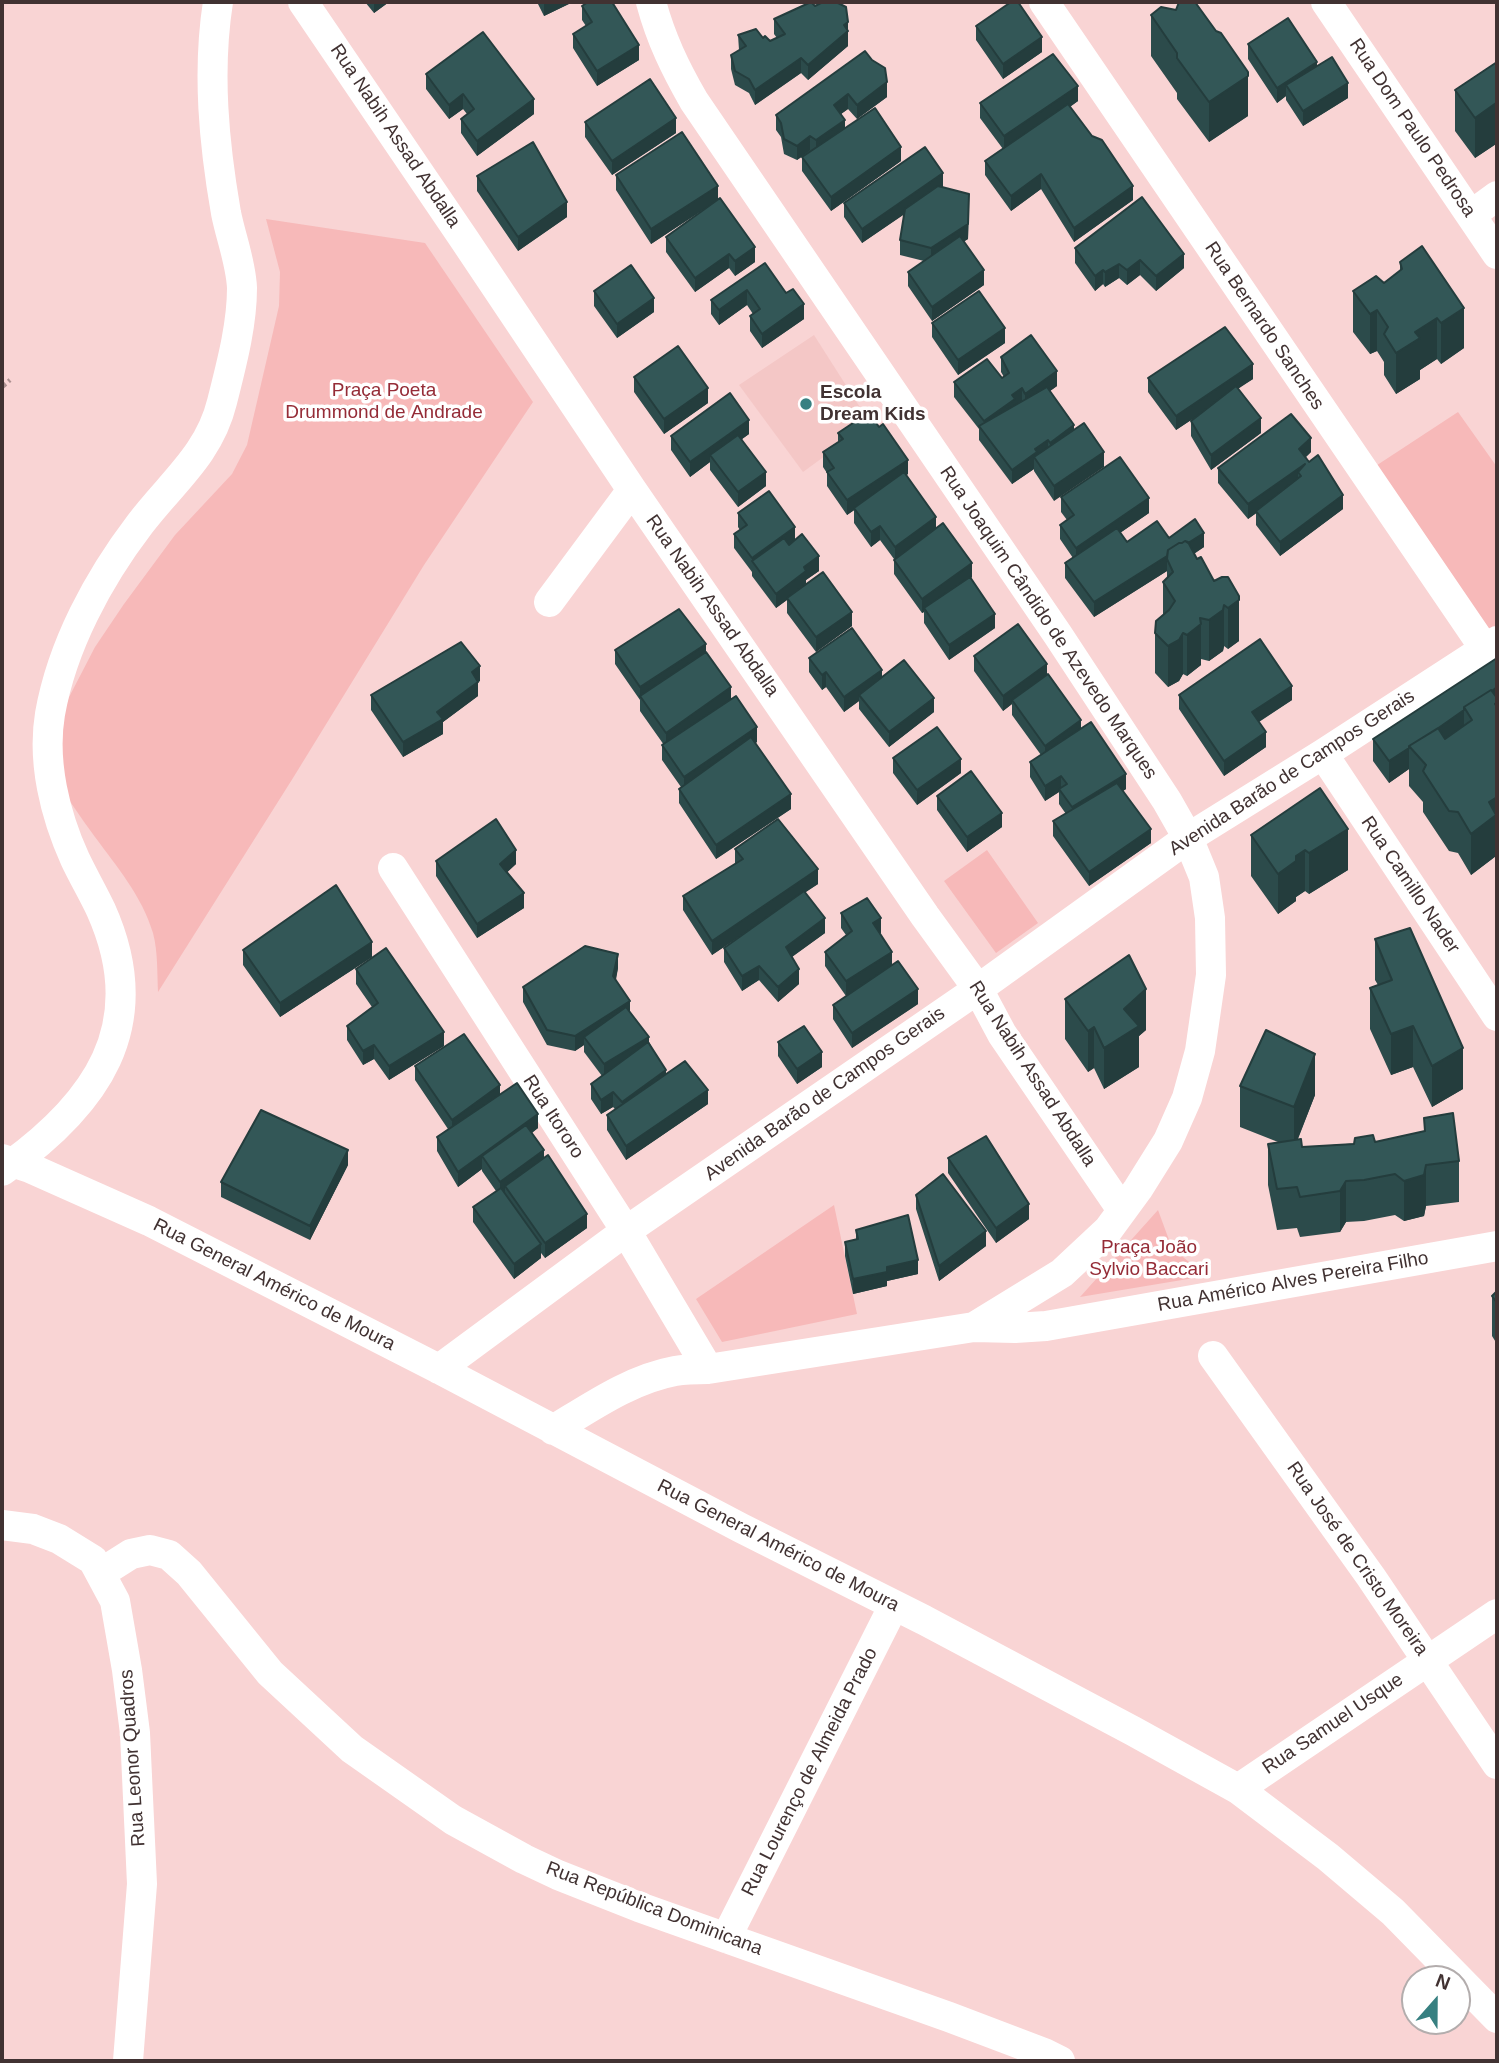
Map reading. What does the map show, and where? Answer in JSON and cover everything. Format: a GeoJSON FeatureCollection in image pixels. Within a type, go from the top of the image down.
{"type":"FeatureCollection","features":[{"type":"Feature","properties":{"kind":"street"},"geometry":{"type":"LineString","coordinates":[[6,1165],[45,1138],[66,1118],[106,1061],[119,1025],[122,994],[110,932],[73,856],[55,799],[49,765],[50,715],[65,656],[102,581],[141,523],[195,460],[207,441],[221,406],[241,312],[242,285],[217,159],[212,94],[214,26],[218,2]]}},
{"type":"Feature","properties":{"kind":"street","name":"Rua Nabih Assad Abdalla"},"geometry":{"type":"LineString","coordinates":[[303,2],[632,490],[978,989],[1002,1034],[1122,1210]]}},
{"type":"Feature","properties":{"kind":"street","name":"Rua Joaquim Cândido de Azevedo Marques"},"geometry":{"type":"LineString","coordinates":[[651,2],[660,35],[694,102],[1058,635],[1167,801],[1188,838],[1204,877],[1210,918],[1211,975],[1200,1051],[1187,1098],[1168,1141],[1108,1230],[1062,1273],[974,1327]]}},
{"type":"Feature","properties":{"kind":"street","name":"Rua Bernardo Sanches"},"geometry":{"type":"LineString","coordinates":[[1044,2],[1491,645]]}},
{"type":"Feature","properties":{"kind":"street","name":"Rua Dom Paulo Pedrosa"},"geometry":{"type":"LineString","coordinates":[[1326,2],[1497,254]]}},
{"type":"Feature","properties":{"kind":"street"},"geometry":{"type":"LineString","coordinates":[[1471,215],[1497,196]]}},
{"type":"Feature","properties":{"kind":"street"},"geometry":{"type":"LineString","coordinates":[[550,602],[632,490]]}},
{"type":"Feature","properties":{"kind":"street","name":"Avenida Barão de Campos Gerais"},"geometry":{"type":"LineString","coordinates":[[439,1369],[626,1231],[978,989],[1188,838],[1324,754],[1491,645]]}},
{"type":"Feature","properties":{"kind":"street","name":"Rua Camillo Nader"},"geometry":{"type":"LineString","coordinates":[[1324,754],[1497,1016]]}},
{"type":"Feature","properties":{"kind":"street","name":"Rua Itororo"},"geometry":{"type":"LineString","coordinates":[[393,868],[626,1231],[708,1369]]}},
{"type":"Feature","properties":{"kind":"street","name":"Rua General Américo de Moura"},"geometry":{"type":"LineString","coordinates":[[6,1165],[30,1168],[149,1221],[439,1369],[740,1528],[894,1605],[1238,1789],[1328,1857],[1394,1912],[1497,2018]]}},
{"type":"Feature","properties":{"kind":"street","name":"Rua Américo Alves Pereira Filho"},"geometry":{"type":"LineString","coordinates":[[1089,1317],[1497,1246]]}},
{"type":"Feature","properties":{"kind":"street"},"geometry":{"type":"LineString","coordinates":[[1062,1273],[1067,1299],[1089,1317]]}},
{"type":"Feature","properties":{"kind":"street","name":"Rua Joaquim Cândido de Azevedo Marques"},"geometry":{"type":"LineString","coordinates":[[553,1430],[603,1400],[640,1382],[674,1371],[708,1369],[974,1327],[1046,1326],[1089,1317]]}},
{"type":"Feature","properties":{"kind":"street","name":"Rua José de Cristo Moreira"},"geometry":{"type":"LineString","coordinates":[[1213,1356],[1427,1660],[1497,1765]]}},
{"type":"Feature","properties":{"kind":"street","name":"Rua Leonor Quadros"},"geometry":{"type":"LineString","coordinates":[[2,1525],[33,1528],[59,1539],[93,1560],[115,1601],[135,1734],[142,1884],[128,2061]]}},
{"type":"Feature","properties":{"kind":"street","name":"Rua República Dominicana"},"geometry":{"type":"LineString","coordinates":[[101,1573],[141,1552],[150,1550],[169,1556],[189,1573],[270,1673],[352,1749],[453,1820],[546,1870],[639,1907],[948,2017],[1060,2061]]}},
{"type":"Feature","properties":{"kind":"street","name":"Rua Lourenço de Almeida Prado"},"geometry":{"type":"LineString","coordinates":[[726,1938],[894,1605]]}},
{"type":"Feature","properties":{"kind":"street","name":"Rua Samuel Usque"},"geometry":{"type":"LineString","coordinates":[[1238,1789],[1497,1614]]}},
{"type":"Feature","properties":{"kind":"path"},"geometry":{"type":"LineString","coordinates":[[2,387],[10,380]]}},
{"type":"Feature","properties":{"kind":"shaded area","name":"Escola Dream Kids"},"geometry":{"type":"Polygon","coordinates":[[[814,335],[870,423],[803,472],[739,385],[814,335]]]}},
{"type":"Feature","properties":{"kind":"green space","name":"Praça Poeta Drummond de Andrade"},"geometry":{"type":"Polygon","coordinates":[[[266,219],[425,243],[533,402],[424,565],[158,992],[155,940],[148,919],[128,882],[52,774],[66,703],[95,647],[175,535],[232,474],[247,445],[279,306],[280,272],[266,219]]]}},
{"type":"Feature","properties":{"kind":"green space"},"geometry":{"type":"Polygon","coordinates":[[[1458,412],[1497,467],[1497,641],[1365,473],[1458,412]]]}},
{"type":"Feature","properties":{"kind":"green space"},"geometry":{"type":"Polygon","coordinates":[[[987,850],[1038,923],[996,953],[944,881],[987,850]]]}},
{"type":"Feature","properties":{"kind":"green space"},"geometry":{"type":"Polygon","coordinates":[[[834,1205],[857,1314],[722,1342],[696,1299],[834,1205]]]}},
{"type":"Feature","properties":{"kind":"green space","name":"Praça João Sylvio Baccari"},"geometry":{"type":"Polygon","coordinates":[[[1158,1210],[1172,1248],[1206,1276],[1080,1297],[1158,1210]]]}},
{"type":"Feature","properties":{"kind":"building"},"geometry":{"type":"Polygon","coordinates":[[[588,2],[612,2],[639,45],[597,71],[573,34],[592,22],[582,6],[588,2]]]}},
{"type":"Feature","properties":{"kind":"building"},"geometry":{"type":"Polygon","coordinates":[[[811,2],[815,6],[823,2],[836,2],[846,7],[848,22],[844,25],[848,31],[808,65],[801,58],[755,90],[749,79],[735,71],[731,55],[746,46],[738,35],[756,29],[763,38],[765,36],[770,41],[785,34],[774,19],[811,2]]]}},
{"type":"Feature","properties":{"kind":"building"},"geometry":{"type":"Polygon","coordinates":[[[1011,2],[1018,2],[1042,37],[1003,64],[976,26],[1011,2]]]}},
{"type":"Feature","properties":{"kind":"building"},"geometry":{"type":"Polygon","coordinates":[[[1179,2],[1195,2],[1248,72],[1248,76],[1209,102],[1177,58],[1177,53],[1151,15],[1161,7],[1176,10],[1179,2]]]}},
{"type":"Feature","properties":{"kind":"building"},"geometry":{"type":"Polygon","coordinates":[[[1288,18],[1317,62],[1277,88],[1248,44],[1288,18]]]}},
{"type":"Feature","properties":{"kind":"building"},"geometry":{"type":"Polygon","coordinates":[[[483,32],[534,99],[477,141],[461,119],[474,109],[463,94],[449,105],[426,74],[483,32]]]}},
{"type":"Feature","properties":{"kind":"building"},"geometry":{"type":"Polygon","coordinates":[[[865,51],[872,60],[885,68],[887,82],[857,105],[848,94],[834,105],[845,120],[816,140],[810,136],[797,146],[784,139],[781,123],[776,115],[865,51]]]}},
{"type":"Feature","properties":{"kind":"building"},"geometry":{"type":"Polygon","coordinates":[[[1053,54],[1078,86],[1004,136],[980,103],[1053,54]]]}},
{"type":"Feature","properties":{"kind":"building"},"geometry":{"type":"Polygon","coordinates":[[[1332,57],[1348,83],[1303,111],[1286,85],[1332,57]]]}},
{"type":"Feature","properties":{"kind":"building"},"geometry":{"type":"Polygon","coordinates":[[[1497,62],[1497,106],[1496,103],[1475,118],[1455,90],[1497,62]]]}},
{"type":"Feature","properties":{"kind":"building"},"geometry":{"type":"Polygon","coordinates":[[[650,79],[676,118],[612,161],[585,122],[650,79]]]}},
{"type":"Feature","properties":{"kind":"building"},"geometry":{"type":"Polygon","coordinates":[[[1068,104],[1092,136],[1102,140],[1133,186],[1074,228],[1041,174],[1011,196],[985,161],[1068,104]]]}},
{"type":"Feature","properties":{"kind":"building"},"geometry":{"type":"Polygon","coordinates":[[[875,108],[901,147],[831,197],[802,157],[875,108]]]}},
{"type":"Feature","properties":{"kind":"building"},"geometry":{"type":"Polygon","coordinates":[[[682,132],[718,186],[651,229],[616,175],[682,132]]]}},
{"type":"Feature","properties":{"kind":"building"},"geometry":{"type":"Polygon","coordinates":[[[533,142],[567,202],[518,237],[477,176],[533,142]]]}},
{"type":"Feature","properties":{"kind":"building"},"geometry":{"type":"Polygon","coordinates":[[[925,147],[943,173],[862,229],[844,203],[925,147]]]}},
{"type":"Feature","properties":{"kind":"building"},"geometry":{"type":"Polygon","coordinates":[[[938,186],[969,194],[968,224],[931,248],[900,240],[905,209],[938,186]]]}},
{"type":"Feature","properties":{"kind":"building"},"geometry":{"type":"Polygon","coordinates":[[[1142,197],[1184,254],[1156,276],[1140,260],[1127,270],[1119,264],[1095,276],[1075,248],[1142,197]]]}},
{"type":"Feature","properties":{"kind":"building"},"geometry":{"type":"Polygon","coordinates":[[[720,198],[755,247],[735,261],[729,254],[695,278],[666,237],[720,198]]]}},
{"type":"Feature","properties":{"kind":"building"},"geometry":{"type":"Polygon","coordinates":[[[960,236],[984,270],[932,307],[908,272],[960,236]]]}},
{"type":"Feature","properties":{"kind":"building"},"geometry":{"type":"Polygon","coordinates":[[[1422,246],[1464,308],[1441,323],[1437,318],[1415,332],[1420,338],[1396,353],[1384,334],[1388,327],[1377,310],[1370,314],[1353,291],[1376,276],[1384,283],[1402,269],[1400,262],[1422,246]]]}},
{"type":"Feature","properties":{"kind":"building"},"geometry":{"type":"Polygon","coordinates":[[[765,263],[786,293],[793,289],[804,304],[762,334],[750,316],[760,309],[747,290],[719,310],[711,300],[765,263]]]}},
{"type":"Feature","properties":{"kind":"building"},"geometry":{"type":"Polygon","coordinates":[[[631,265],[654,298],[617,324],[594,291],[631,265]]]}},
{"type":"Feature","properties":{"kind":"building"},"geometry":{"type":"Polygon","coordinates":[[[979,291],[1005,328],[958,360],[932,323],[979,291]]]}},
{"type":"Feature","properties":{"kind":"building"},"geometry":{"type":"Polygon","coordinates":[[[1225,327],[1253,364],[1176,416],[1148,378],[1225,327]]]}},
{"type":"Feature","properties":{"kind":"building"},"geometry":{"type":"Polygon","coordinates":[[[1031,335],[1057,371],[1025,394],[1022,388],[1012,395],[1015,399],[984,421],[954,382],[987,359],[1002,378],[1009,373],[1001,357],[1031,335]]]}},
{"type":"Feature","properties":{"kind":"building"},"geometry":{"type":"Polygon","coordinates":[[[678,346],[708,388],[664,419],[634,377],[678,346]]]}},
{"type":"Feature","properties":{"kind":"building"},"geometry":{"type":"Polygon","coordinates":[[[1236,386],[1261,418],[1211,455],[1191,421],[1236,386]]]}},
{"type":"Feature","properties":{"kind":"building"},"geometry":{"type":"Polygon","coordinates":[[[1047,387],[1074,425],[1050,443],[1048,440],[1035,449],[1037,452],[1012,470],[979,426],[1047,387]]]}},
{"type":"Feature","properties":{"kind":"building"},"geometry":{"type":"Polygon","coordinates":[[[730,393],[749,420],[690,462],[671,436],[730,393]]]}},
{"type":"Feature","properties":{"kind":"building"},"geometry":{"type":"Polygon","coordinates":[[[1291,414],[1311,438],[1299,449],[1309,462],[1318,455],[1343,495],[1280,542],[1256,511],[1301,476],[1298,472],[1305,464],[1248,504],[1218,468],[1291,414]]]}},
{"type":"Feature","properties":{"kind":"building"},"geometry":{"type":"Polygon","coordinates":[[[865,415],[868,419],[872,417],[879,427],[883,424],[908,460],[847,500],[827,472],[834,468],[823,452],[843,439],[838,433],[865,415]]]}},
{"type":"Feature","properties":{"kind":"building"},"geometry":{"type":"Polygon","coordinates":[[[1084,423],[1104,452],[1054,486],[1034,457],[1084,423]]]}},
{"type":"Feature","properties":{"kind":"building"},"geometry":{"type":"Polygon","coordinates":[[[738,435],[766,472],[738,492],[710,455],[738,435]]]}},
{"type":"Feature","properties":{"kind":"building"},"geometry":{"type":"Polygon","coordinates":[[[1120,457],[1149,498],[1076,548],[1060,525],[1074,515],[1061,497],[1120,457]]]}},
{"type":"Feature","properties":{"kind":"building"},"geometry":{"type":"Polygon","coordinates":[[[904,472],[936,517],[895,547],[880,526],[871,532],[854,508],[904,472]]]}},
{"type":"Feature","properties":{"kind":"building"},"geometry":{"type":"Polygon","coordinates":[[[769,491],[795,527],[752,558],[734,534],[747,525],[738,513],[769,491]]]}},
{"type":"Feature","properties":{"kind":"building"},"geometry":{"type":"Polygon","coordinates":[[[1195,519],[1204,533],[1188,543],[1179,543],[1168,550],[1167,556],[1094,602],[1065,563],[1117,528],[1127,542],[1157,521],[1169,538],[1195,519]]]}},
{"type":"Feature","properties":{"kind":"building"},"geometry":{"type":"Polygon","coordinates":[[[943,523],[972,563],[922,599],[894,560],[943,523]]]}},
{"type":"Feature","properties":{"kind":"building"},"geometry":{"type":"Polygon","coordinates":[[[802,534],[819,556],[804,567],[806,571],[776,594],[752,561],[784,538],[789,545],[802,534]]]}},
{"type":"Feature","properties":{"kind":"building"},"geometry":{"type":"Polygon","coordinates":[[[1185,541],[1197,559],[1201,557],[1214,581],[1228,577],[1239,600],[1228,608],[1224,605],[1223,610],[1209,620],[1200,618],[1201,624],[1187,635],[1183,633],[1179,640],[1168,646],[1155,633],[1156,621],[1175,601],[1163,582],[1173,572],[1167,559],[1168,550],[1185,541]]]}},
{"type":"Feature","properties":{"kind":"building"},"geometry":{"type":"Polygon","coordinates":[[[823,572],[852,612],[816,637],[787,598],[823,572]]]}},
{"type":"Feature","properties":{"kind":"building"},"geometry":{"type":"Polygon","coordinates":[[[970,577],[995,614],[949,645],[924,608],[970,577]]]}},
{"type":"Feature","properties":{"kind":"building"},"geometry":{"type":"Polygon","coordinates":[[[679,609],[706,644],[640,687],[615,650],[679,609]]]}},
{"type":"Feature","properties":{"kind":"building"},"geometry":{"type":"Polygon","coordinates":[[[1018,624],[1047,664],[1003,696],[974,656],[1018,624]]]}},
{"type":"Feature","properties":{"kind":"building"},"geometry":{"type":"Polygon","coordinates":[[[852,628],[882,670],[844,697],[826,672],[822,675],[809,658],[852,628]]]}},
{"type":"Feature","properties":{"kind":"building"},"geometry":{"type":"Polygon","coordinates":[[[1260,639],[1292,686],[1252,712],[1266,732],[1224,761],[1179,695],[1260,639]]]}},
{"type":"Feature","properties":{"kind":"building"},"geometry":{"type":"Polygon","coordinates":[[[461,642],[480,666],[472,672],[478,682],[437,712],[443,719],[403,742],[371,695],[461,642]]]}},
{"type":"Feature","properties":{"kind":"building"},"geometry":{"type":"Polygon","coordinates":[[[706,652],[731,687],[666,733],[640,696],[706,652]]]}},
{"type":"Feature","properties":{"kind":"building"},"geometry":{"type":"Polygon","coordinates":[[[1497,658],[1497,687],[1464,707],[1464,710],[1389,761],[1373,739],[1497,658]]]}},
{"type":"Feature","properties":{"kind":"building"},"geometry":{"type":"Polygon","coordinates":[[[904,660],[934,698],[889,732],[859,695],[904,660]]]}},
{"type":"Feature","properties":{"kind":"building"},"geometry":{"type":"Polygon","coordinates":[[[1048,674],[1081,720],[1045,746],[1012,700],[1048,674]]]}},
{"type":"Feature","properties":{"kind":"building"},"geometry":{"type":"Polygon","coordinates":[[[1491,690],[1497,698],[1497,797],[1489,802],[1496,815],[1471,834],[1458,812],[1449,811],[1423,771],[1426,765],[1409,746],[1438,728],[1445,739],[1472,720],[1464,707],[1491,690]]]}},
{"type":"Feature","properties":{"kind":"building"},"geometry":{"type":"Polygon","coordinates":[[[736,696],[757,727],[684,777],[662,745],[736,696]]]}},
{"type":"Feature","properties":{"kind":"building"},"geometry":{"type":"Polygon","coordinates":[[[1091,722],[1126,774],[1072,807],[1059,789],[1067,784],[1061,776],[1045,786],[1030,762],[1091,722]]]}},
{"type":"Feature","properties":{"kind":"building"},"geometry":{"type":"Polygon","coordinates":[[[937,727],[961,759],[917,790],[893,758],[937,727]]]}},
{"type":"Feature","properties":{"kind":"building"},"geometry":{"type":"Polygon","coordinates":[[[751,737],[791,794],[716,845],[679,789],[751,737]]]}},
{"type":"Feature","properties":{"kind":"building"},"geometry":{"type":"Polygon","coordinates":[[[971,771],[1002,813],[967,837],[937,796],[971,771]]]}},
{"type":"Feature","properties":{"kind":"building"},"geometry":{"type":"Polygon","coordinates":[[[1117,783],[1151,829],[1089,872],[1053,821],[1117,783]]]}},
{"type":"Feature","properties":{"kind":"building"},"geometry":{"type":"Polygon","coordinates":[[[1320,788],[1348,829],[1309,853],[1305,850],[1296,856],[1296,861],[1278,874],[1251,835],[1320,788]]]}},
{"type":"Feature","properties":{"kind":"building"},"geometry":{"type":"Polygon","coordinates":[[[496,819],[516,850],[500,864],[524,893],[477,924],[436,861],[496,819]]]}},
{"type":"Feature","properties":{"kind":"building"},"geometry":{"type":"Polygon","coordinates":[[[778,819],[818,869],[712,941],[683,896],[743,859],[735,849],[778,819]]]}},
{"type":"Feature","properties":{"kind":"building"},"geometry":{"type":"Polygon","coordinates":[[[336,885],[372,942],[280,1003],[243,950],[336,885]]]}},
{"type":"Feature","properties":{"kind":"building"},"geometry":{"type":"Polygon","coordinates":[[[804,891],[825,918],[786,947],[799,969],[778,987],[759,966],[742,976],[724,948],[804,891]]]}},
{"type":"Feature","properties":{"kind":"building"},"geometry":{"type":"Polygon","coordinates":[[[867,898],[881,918],[873,923],[892,952],[846,981],[825,952],[852,931],[841,913],[867,898]]]}},
{"type":"Feature","properties":{"kind":"building"},"geometry":{"type":"Polygon","coordinates":[[[1410,928],[1463,1048],[1432,1066],[1413,1026],[1391,1034],[1370,988],[1392,980],[1375,939],[1410,928]]]}},
{"type":"Feature","properties":{"kind":"building"},"geometry":{"type":"Polygon","coordinates":[[[585,946],[618,954],[613,976],[630,1001],[575,1036],[547,1030],[523,987],[585,946]]]}},
{"type":"Feature","properties":{"kind":"building"},"geometry":{"type":"Polygon","coordinates":[[[386,948],[444,1032],[389,1066],[374,1045],[363,1051],[347,1026],[378,1003],[356,969],[386,948]]]}},
{"type":"Feature","properties":{"kind":"building"},"geometry":{"type":"Polygon","coordinates":[[[1129,955],[1146,989],[1124,1009],[1139,1026],[1104,1048],[1094,1027],[1088,1031],[1065,999],[1129,955]]]}},
{"type":"Feature","properties":{"kind":"building"},"geometry":{"type":"Polygon","coordinates":[[[898,961],[918,989],[852,1033],[833,1005],[898,961]]]}},
{"type":"Feature","properties":{"kind":"building"},"geometry":{"type":"Polygon","coordinates":[[[626,1007],[649,1037],[604,1064],[584,1037],[626,1007]]]}},
{"type":"Feature","properties":{"kind":"building"},"geometry":{"type":"Polygon","coordinates":[[[804,1026],[822,1052],[797,1069],[778,1042],[804,1026]]]}},
{"type":"Feature","properties":{"kind":"building"},"geometry":{"type":"Polygon","coordinates":[[[1266,1030],[1315,1054],[1294,1107],[1240,1086],[1266,1030]]]}},
{"type":"Feature","properties":{"kind":"building"},"geometry":{"type":"Polygon","coordinates":[[[464,1034],[500,1085],[452,1120],[415,1066],[464,1034]]]}},
{"type":"Feature","properties":{"kind":"building"},"geometry":{"type":"Polygon","coordinates":[[[648,1042],[666,1070],[622,1102],[613,1092],[601,1100],[591,1084],[648,1042]]]}},
{"type":"Feature","properties":{"kind":"building"},"geometry":{"type":"Polygon","coordinates":[[[685,1061],[708,1090],[626,1146],[607,1115],[685,1061]]]}},
{"type":"Feature","properties":{"kind":"building"},"geometry":{"type":"Polygon","coordinates":[[[517,1083],[538,1114],[458,1172],[437,1137],[517,1083]]]}},
{"type":"Feature","properties":{"kind":"building"},"geometry":{"type":"Polygon","coordinates":[[[261,1110],[348,1150],[310,1226],[221,1182],[261,1110]]]}},
{"type":"Feature","properties":{"kind":"building"},"geometry":{"type":"Polygon","coordinates":[[[1453,1113],[1459,1161],[1426,1165],[1424,1175],[1404,1181],[1395,1174],[1346,1181],[1340,1191],[1300,1197],[1297,1187],[1277,1189],[1268,1144],[1301,1139],[1302,1147],[1354,1144],[1355,1138],[1373,1135],[1375,1142],[1425,1131],[1424,1118],[1453,1113]]]}},
{"type":"Feature","properties":{"kind":"building"},"geometry":{"type":"Polygon","coordinates":[[[526,1125],[544,1150],[500,1182],[482,1156],[526,1125]]]}},
{"type":"Feature","properties":{"kind":"building"},"geometry":{"type":"Polygon","coordinates":[[[986,1136],[1029,1204],[996,1228],[948,1158],[986,1136]]]}},
{"type":"Feature","properties":{"kind":"building"},"geometry":{"type":"Polygon","coordinates":[[[548,1155],[587,1214],[545,1243],[505,1186],[548,1155]]]}},
{"type":"Feature","properties":{"kind":"building"},"geometry":{"type":"Polygon","coordinates":[[[943,1174],[986,1231],[939,1266],[916,1195],[943,1174]]]}},
{"type":"Feature","properties":{"kind":"building"},"geometry":{"type":"Polygon","coordinates":[[[501,1188],[541,1244],[514,1264],[473,1207],[501,1188]]]}},
{"type":"Feature","properties":{"kind":"building"},"geometry":{"type":"Polygon","coordinates":[[[908,1215],[918,1260],[887,1267],[887,1272],[853,1279],[845,1242],[858,1239],[856,1230],[908,1215]]]}},
{"type":"Feature","properties":{"kind":"place","name":"Escola Dream Kids"},"geometry":{"type":"Point","coordinates":[806,404]}}]}
